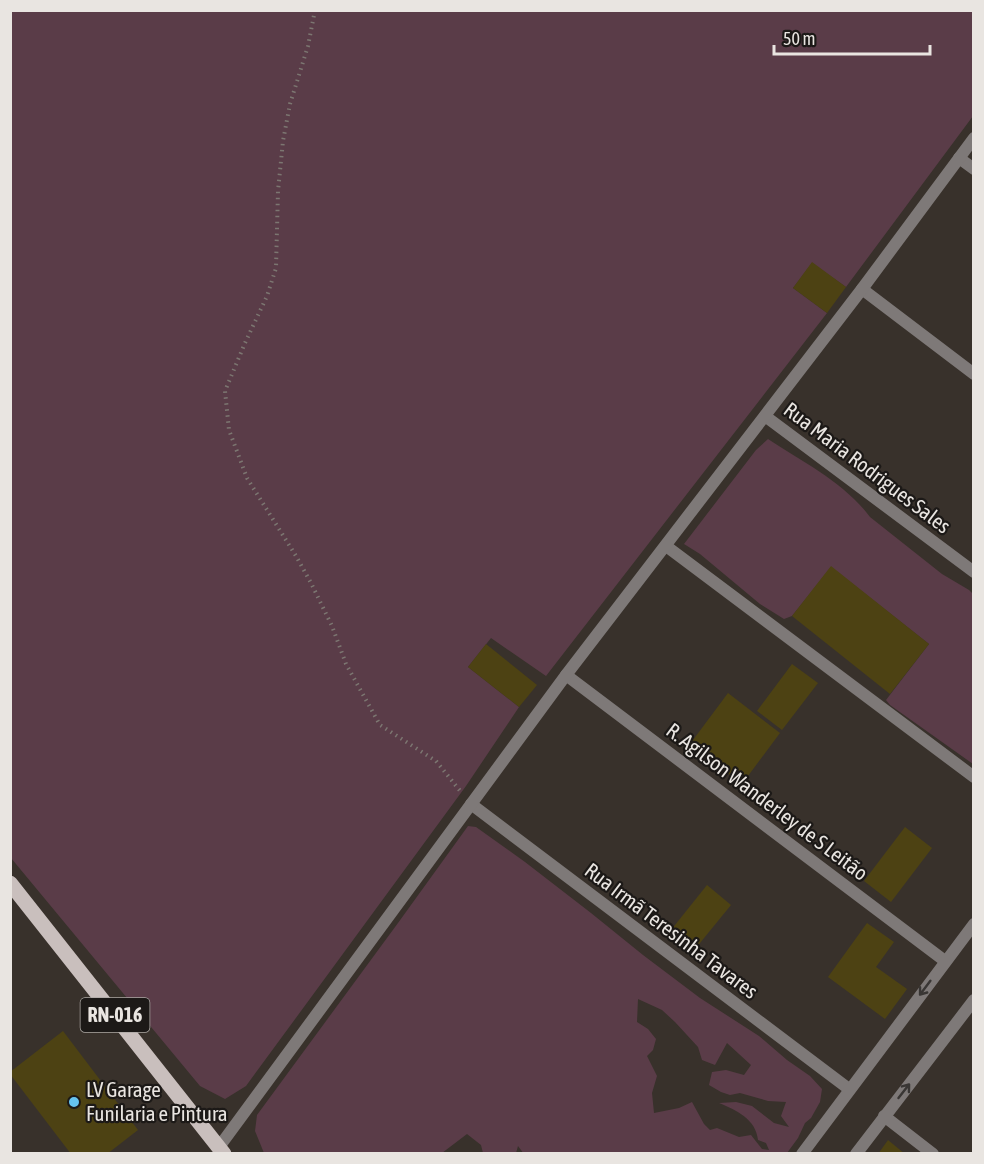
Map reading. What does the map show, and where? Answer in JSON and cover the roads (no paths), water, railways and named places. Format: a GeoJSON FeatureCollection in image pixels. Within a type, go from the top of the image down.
{"type":"FeatureCollection","features":[{"type":"Feature","properties":{"kind":"main road","name":"RN-016"},"geometry":{"type":"LineString","coordinates":[[10,883],[221,1150]]}},
{"type":"Feature","properties":{"kind":"street"},"geometry":{"type":"LineString","coordinates":[[221,1150],[566,675],[974,138]]}},
{"type":"Feature","properties":{"kind":"street"},"geometry":{"type":"LineString","coordinates":[[958,158],[974,169]]}},
{"type":"Feature","properties":{"kind":"street"},"geometry":{"type":"LineString","coordinates":[[861,289],[974,374]]}},
{"type":"Feature","properties":{"kind":"street","name":"Rua Maria Rodrigues Sales"},"geometry":{"type":"LineString","coordinates":[[765,416],[974,572]]}},
{"type":"Feature","properties":{"kind":"street"},"geometry":{"type":"LineString","coordinates":[[666,546],[974,777]]}},
{"type":"Feature","properties":{"kind":"street","name":"R. Agilson Wanderley de S Leitão"},"geometry":{"type":"LineString","coordinates":[[566,675],[945,961]]}},
{"type":"Feature","properties":{"kind":"street","name":"Rua Irmã Teresinha Tavares"},"geometry":{"type":"LineString","coordinates":[[471,804],[849,1089]]}},
{"type":"Feature","properties":{"kind":"street"},"geometry":{"type":"LineString","coordinates":[[803,1153],[974,924]]}},
{"type":"Feature","properties":{"kind":"street"},"geometry":{"type":"LineString","coordinates":[[856,1154],[974,1000]]}},
{"type":"Feature","properties":{"kind":"street"},"geometry":{"type":"LineString","coordinates":[[884,1116],[933,1154]]}},
{"type":"Feature","properties":{"kind":"place","name":"LV Garage Funilaria e Pintura"},"geometry":{"type":"Point","coordinates":[74,1102]}}]}
